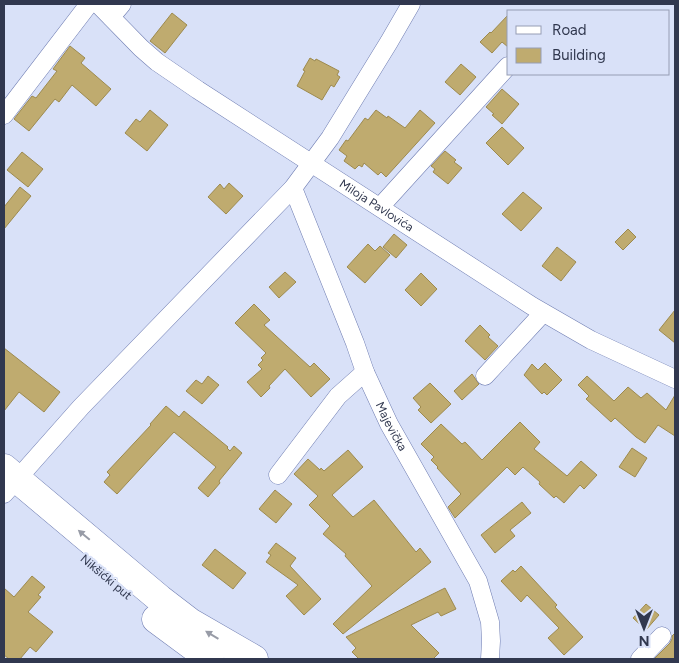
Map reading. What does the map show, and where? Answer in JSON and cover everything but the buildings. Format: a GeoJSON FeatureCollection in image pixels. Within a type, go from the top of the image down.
{"type":"FeatureCollection","features":[{"type":"Feature","properties":{"kind":"main road","name":"Nikšićki put"},"geometry":{"type":"LineString","coordinates":[[6,485],[144,610],[210,659]]}},
{"type":"Feature","properties":{"kind":"main road"},"geometry":{"type":"LineString","coordinates":[[6,485],[190,622],[254,659]]}},
{"type":"Feature","properties":{"kind":"street"},"geometry":{"type":"LineString","coordinates":[[4,115],[89,4]]}},
{"type":"Feature","properties":{"kind":"street","name":"Miloja Pavlovića"},"geometry":{"type":"LineString","coordinates":[[98,4],[157,62],[206,95],[543,312],[591,340],[675,379]]}},
{"type":"Feature","properties":{"kind":"street"},"geometry":{"type":"LineString","coordinates":[[111,17],[122,4]]}},
{"type":"Feature","properties":{"kind":"street"},"geometry":{"type":"LineString","coordinates":[[6,485],[294,188],[330,138],[411,4]]}},
{"type":"Feature","properties":{"kind":"street"},"geometry":{"type":"LineString","coordinates":[[380,207],[507,67]]}},
{"type":"Feature","properties":{"kind":"street","name":"Majevička"},"geometry":{"type":"LineString","coordinates":[[294,188],[365,372],[388,424],[478,581],[490,622],[490,659]]}},
{"type":"Feature","properties":{"kind":"street"},"geometry":{"type":"LineString","coordinates":[[485,376],[543,312]]}},
{"type":"Feature","properties":{"kind":"street"},"geometry":{"type":"LineString","coordinates":[[278,475],[338,396],[365,372]]}},
{"type":"Feature","properties":{"kind":"street"},"geometry":{"type":"LineString","coordinates":[[640,659],[662,636]]}}]}
